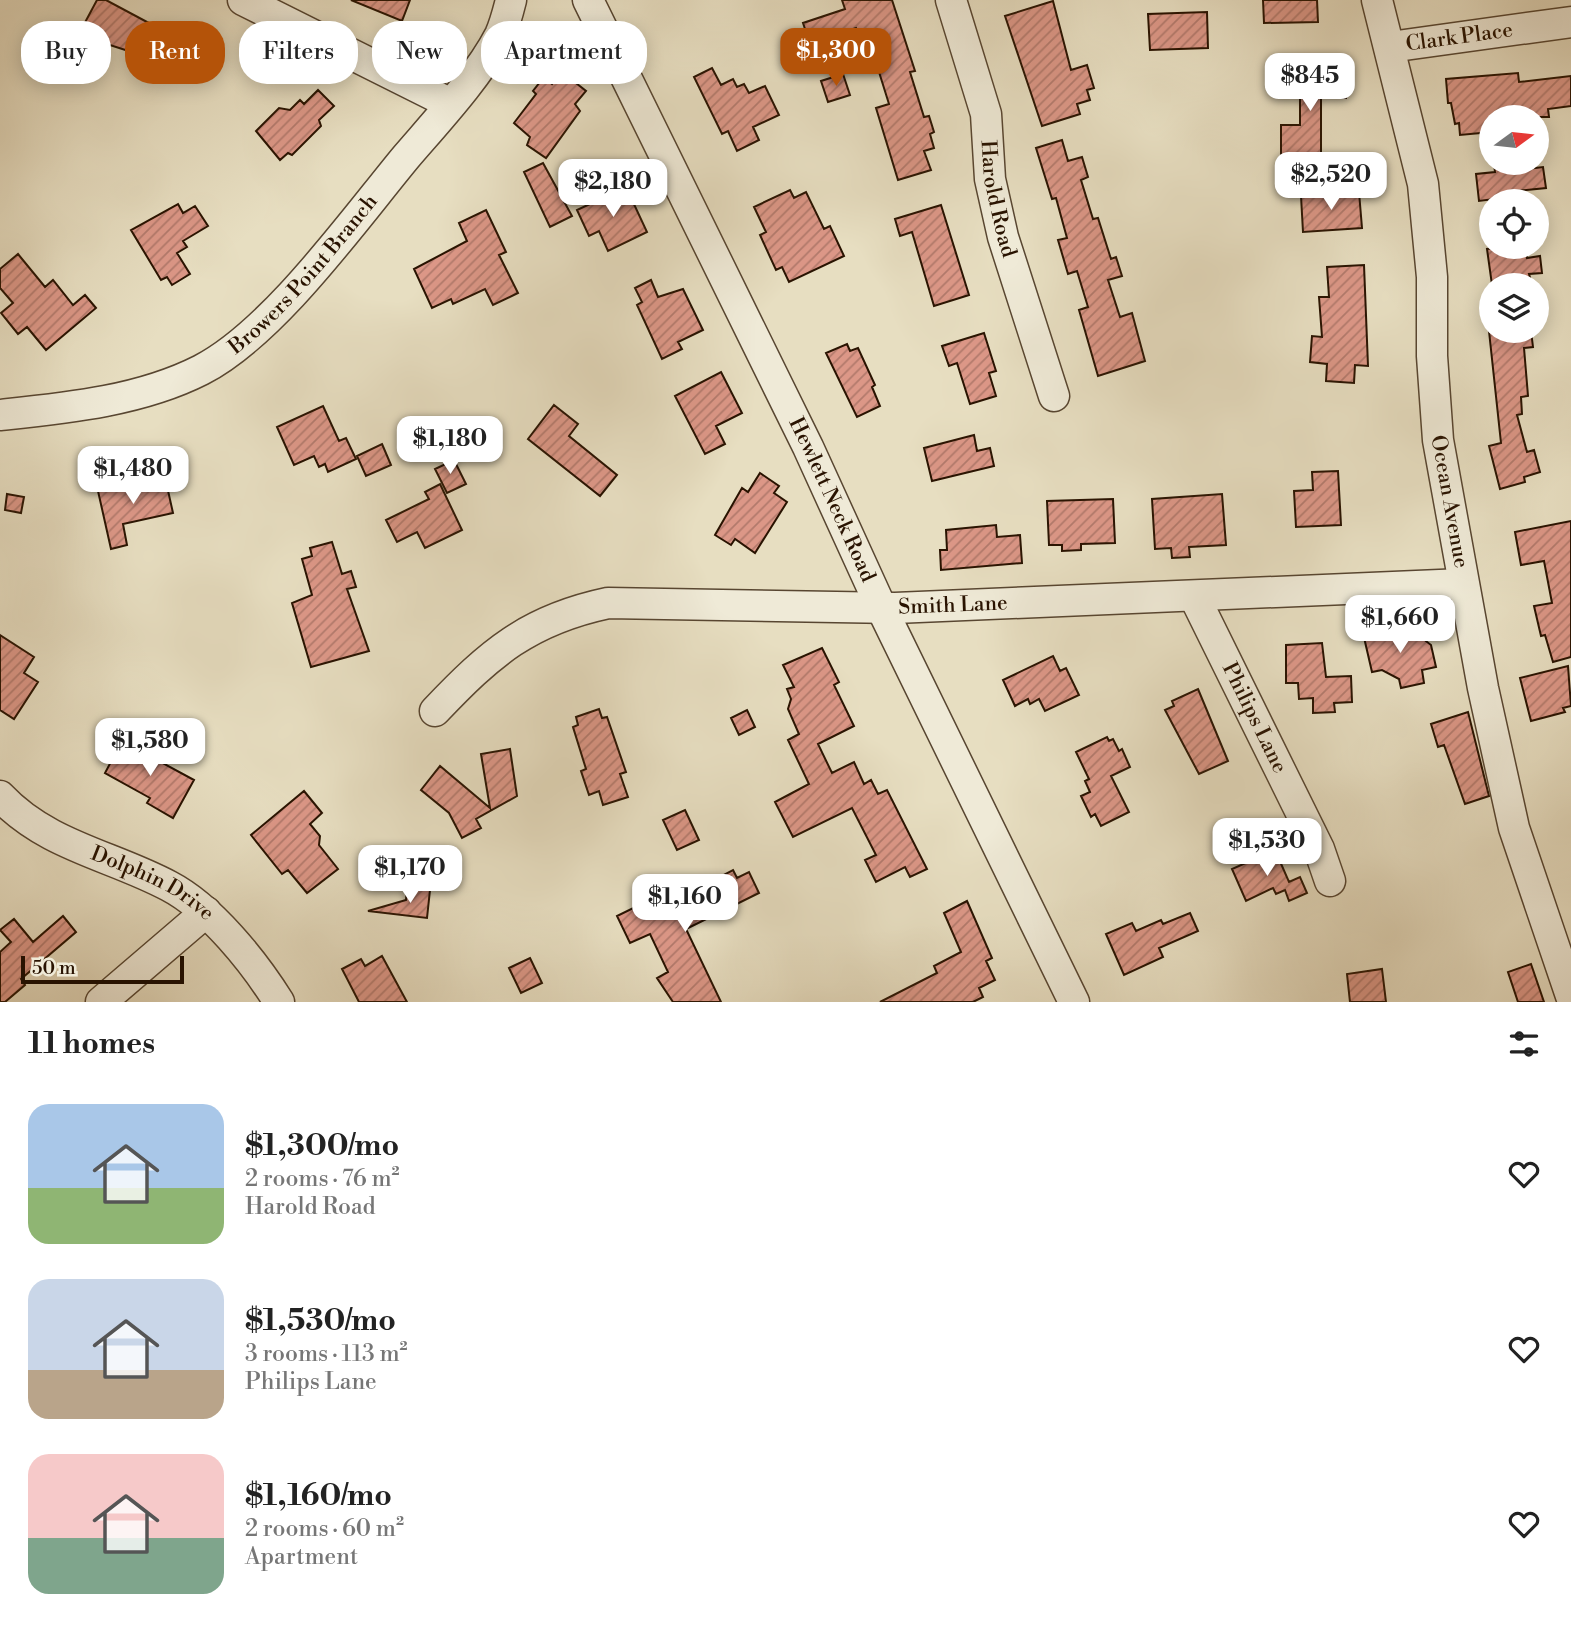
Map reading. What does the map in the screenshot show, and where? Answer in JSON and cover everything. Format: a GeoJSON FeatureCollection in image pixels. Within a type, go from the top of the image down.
{"type":"FeatureCollection","features":[{"type":"Feature","properties":{"kind":"street"},"geometry":{"type":"LineString","coordinates":[[243,0],[451,104]]}},
{"type":"Feature","properties":{"kind":"street","name":"Browers Point Branch"},"geometry":{"type":"LineString","coordinates":[[0,415],[75,407],[167,385],[202,370],[236,349],[286,299],[451,104],[499,37],[511,0]]}},
{"type":"Feature","properties":{"kind":"street","name":"Hewlett Neck Road"},"geometry":{"type":"LineString","coordinates":[[588,0],[808,447],[881,607],[1074,1002]]}},
{"type":"Feature","properties":{"kind":"street","name":"Harold Road"},"geometry":{"type":"LineString","coordinates":[[951,0],[986,114],[990,179],[1003,237],[1054,396]]}},
{"type":"Feature","properties":{"kind":"street","name":"Ocean Avenue"},"geometry":{"type":"LineString","coordinates":[[1377,0],[1423,184],[1432,277],[1432,355],[1438,440],[1463,584],[1514,828],[1565,960],[1571,996]]}},
{"type":"Feature","properties":{"kind":"street","name":"Clark Place"},"geometry":{"type":"LineString","coordinates":[[1390,47],[1571,22]]}},
{"type":"Feature","properties":{"kind":"street","name":"Smith Lane"},"geometry":{"type":"LineString","coordinates":[[435,711],[494,654],[532,627],[569,611],[608,603],[648,601],[881,607],[1463,584]]}},
{"type":"Feature","properties":{"kind":"street","name":"Philips Lane"},"geometry":{"type":"LineString","coordinates":[[1194,596],[1319,849],[1330,881]]}},
{"type":"Feature","properties":{"kind":"street","name":"Dolphin Drive"},"geometry":{"type":"LineString","coordinates":[[0,796],[45,833],[168,885],[206,912],[279,1002]]}},
{"type":"Feature","properties":{"kind":"street"},"geometry":{"type":"LineString","coordinates":[[102,1002],[206,912]]}},
{"type":"Feature","properties":{"kind":"building"},"geometry":{"type":"Polygon","coordinates":[[[97,0],[106,0],[145,21],[125,21],[125,50],[111,45],[111,21],[86,21],[97,0]]]}},
{"type":"Feature","properties":{"kind":"building"},"geometry":{"type":"Polygon","coordinates":[[[351,0],[410,0],[402,21],[351,0]]]}},
{"type":"Feature","properties":{"kind":"building"},"geometry":{"type":"Polygon","coordinates":[[[842,0],[892,0],[915,71],[910,72],[924,117],[929,116],[934,132],[930,134],[934,148],[924,151],[931,170],[898,180],[876,108],[889,104],[874,56],[866,58],[856,28],[810,44],[803,23],[845,9],[842,0]]]}},
{"type":"Feature","properties":{"kind":"building"},"geometry":{"type":"Polygon","coordinates":[[[1263,0],[1317,0],[1318,22],[1264,23],[1263,0]]]}},
{"type":"Feature","properties":{"kind":"building"},"geometry":{"type":"Polygon","coordinates":[[[1053,1],[1071,70],[1087,65],[1094,88],[1087,90],[1090,100],[1077,104],[1080,114],[1042,126],[1005,16],[1053,1]]]}},
{"type":"Feature","properties":{"kind":"building"},"geometry":{"type":"Polygon","coordinates":[[[1207,12],[1208,48],[1150,50],[1148,14],[1207,12]]]}},
{"type":"Feature","properties":{"kind":"building"},"geometry":{"type":"Polygon","coordinates":[[[1300,60],[1328,60],[1328,75],[1346,75],[1346,98],[1321,98],[1321,164],[1281,164],[1281,125],[1300,125],[1300,60]]]}},
{"type":"Feature","properties":{"kind":"building"},"geometry":{"type":"Polygon","coordinates":[[[712,68],[721,85],[733,79],[737,87],[744,84],[749,93],[765,86],[779,115],[753,127],[759,140],[737,151],[728,131],[722,134],[694,77],[712,68]]]}},
{"type":"Feature","properties":{"kind":"building"},"geometry":{"type":"Polygon","coordinates":[[[1518,73],[1519,82],[1571,76],[1571,106],[1549,109],[1549,105],[1479,105],[1479,133],[1460,135],[1459,123],[1455,124],[1451,103],[1448,103],[1446,79],[1518,73]]]}},
{"type":"Feature","properties":{"kind":"building"},"geometry":{"type":"Polygon","coordinates":[[[843,74],[850,95],[828,102],[821,81],[843,74]]]}},
{"type":"Feature","properties":{"kind":"building"},"geometry":{"type":"Polygon","coordinates":[[[538,84],[577,84],[586,91],[575,104],[580,111],[546,158],[527,145],[530,137],[514,123],[536,94],[533,91],[538,84]]]}},
{"type":"Feature","properties":{"kind":"building"},"geometry":{"type":"Polygon","coordinates":[[[318,90],[334,106],[319,120],[321,126],[292,155],[288,153],[280,160],[256,131],[279,108],[290,110],[300,100],[304,104],[318,90]]]}},
{"type":"Feature","properties":{"kind":"building"},"geometry":{"type":"Polygon","coordinates":[[[1062,140],[1068,161],[1082,157],[1088,177],[1081,180],[1093,219],[1098,218],[1111,259],[1116,257],[1122,276],[1108,280],[1120,317],[1132,313],[1145,361],[1098,376],[1079,310],[1088,307],[1077,271],[1068,274],[1058,240],[1067,238],[1056,198],[1052,199],[1036,148],[1062,140]]]}},
{"type":"Feature","properties":{"kind":"building"},"geometry":{"type":"Polygon","coordinates":[[[543,163],[572,216],[550,227],[524,172],[543,163]]]}},
{"type":"Feature","properties":{"kind":"building"},"geometry":{"type":"Polygon","coordinates":[[[1476,174],[1544,175],[1546,188],[1479,189],[1479,201],[1476,174]]]}},
{"type":"Feature","properties":{"kind":"building"},"geometry":{"type":"Polygon","coordinates":[[[626,187],[647,232],[608,251],[599,231],[589,236],[577,210],[626,187]]]}},
{"type":"Feature","properties":{"kind":"building"},"geometry":{"type":"Polygon","coordinates":[[[790,190],[794,198],[806,192],[824,229],[830,226],[844,256],[789,282],[782,267],[776,270],[760,235],[766,232],[754,207],[790,190]]]}},
{"type":"Feature","properties":{"kind":"building"},"geometry":{"type":"Polygon","coordinates":[[[1359,192],[1362,228],[1303,232],[1301,196],[1359,192]]]}},
{"type":"Feature","properties":{"kind":"building"},"geometry":{"type":"Polygon","coordinates":[[[178,204],[183,213],[195,206],[208,226],[183,241],[187,247],[177,253],[190,274],[172,285],[167,277],[161,280],[131,230],[178,204]]]}},
{"type":"Feature","properties":{"kind":"building"},"geometry":{"type":"Polygon","coordinates":[[[941,205],[969,295],[934,306],[912,232],[900,236],[895,219],[941,205]]]}},
{"type":"Feature","properties":{"kind":"building"},"geometry":{"type":"Polygon","coordinates":[[[486,210],[506,252],[499,255],[518,293],[493,305],[485,289],[453,304],[451,299],[432,308],[414,269],[467,241],[459,223],[486,210]]]}},
{"type":"Feature","properties":{"kind":"building"},"geometry":{"type":"Polygon","coordinates":[[[18,254],[45,287],[53,280],[73,305],[85,295],[96,308],[46,350],[27,327],[18,334],[1,313],[13,303],[0,288],[0,269],[18,254]]]}},
{"type":"Feature","properties":{"kind":"building"},"geometry":{"type":"Polygon","coordinates":[[[1488,259],[1540,259],[1542,273],[1490,273],[1488,259]]]}},
{"type":"Feature","properties":{"kind":"building"},"geometry":{"type":"Polygon","coordinates":[[[1364,265],[1368,366],[1355,365],[1354,383],[1326,381],[1327,364],[1310,362],[1312,336],[1322,337],[1319,297],[1329,297],[1327,267],[1364,265]]]}},
{"type":"Feature","properties":{"kind":"building"},"geometry":{"type":"Polygon","coordinates":[[[651,280],[658,297],[683,289],[703,330],[678,342],[682,349],[662,359],[637,305],[642,302],[635,288],[651,280]]]}},
{"type":"Feature","properties":{"kind":"building"},"geometry":{"type":"Polygon","coordinates":[[[984,333],[996,371],[989,373],[996,396],[970,404],[957,363],[949,366],[942,346],[984,333]]]}},
{"type":"Feature","properties":{"kind":"building"},"geometry":{"type":"Polygon","coordinates":[[[1490,343],[1532,343],[1533,347],[1524,348],[1528,396],[1521,397],[1522,414],[1517,415],[1527,452],[1534,450],[1540,472],[1524,477],[1525,482],[1500,489],[1489,446],[1501,443],[1490,343]]]}},
{"type":"Feature","properties":{"kind":"building"},"geometry":{"type":"Polygon","coordinates":[[[847,344],[850,351],[858,348],[875,385],[872,387],[880,406],[857,417],[826,353],[847,344]]]}},
{"type":"Feature","properties":{"kind":"building"},"geometry":{"type":"Polygon","coordinates":[[[721,372],[742,413],[716,426],[725,444],[705,454],[675,396],[721,372]]]}},
{"type":"Feature","properties":{"kind":"building"},"geometry":{"type":"Polygon","coordinates":[[[554,405],[578,424],[569,436],[617,475],[600,496],[528,439],[554,405]]]}},
{"type":"Feature","properties":{"kind":"building"},"geometry":{"type":"Polygon","coordinates":[[[323,406],[339,441],[346,438],[356,459],[328,472],[325,464],[319,467],[314,456],[294,465],[277,427],[323,406]]]}},
{"type":"Feature","properties":{"kind":"building"},"geometry":{"type":"Polygon","coordinates":[[[974,435],[977,451],[990,448],[994,466],[932,481],[924,448],[974,435]]]}},
{"type":"Feature","properties":{"kind":"building"},"geometry":{"type":"Polygon","coordinates":[[[382,444],[391,465],[366,476],[357,456],[382,444]]]}},
{"type":"Feature","properties":{"kind":"building"},"geometry":{"type":"Polygon","coordinates":[[[454,460],[466,484],[447,493],[435,469],[454,460]]]}},
{"type":"Feature","properties":{"kind":"building"},"geometry":{"type":"Polygon","coordinates":[[[1338,471],[1341,525],[1296,527],[1294,491],[1313,490],[1312,472],[1338,471]]]}},
{"type":"Feature","properties":{"kind":"building"},"geometry":{"type":"Polygon","coordinates":[[[760,473],[779,486],[774,493],[787,502],[755,553],[735,539],[731,545],[715,535],[742,488],[748,492],[760,473]]]}},
{"type":"Feature","properties":{"kind":"building"},"geometry":{"type":"Polygon","coordinates":[[[165,477],[173,513],[123,524],[127,545],[111,549],[98,491],[165,477]]]}},
{"type":"Feature","properties":{"kind":"building"},"geometry":{"type":"Polygon","coordinates":[[[440,484],[462,530],[425,548],[417,532],[397,542],[386,520],[429,499],[425,492],[440,484]]]}},
{"type":"Feature","properties":{"kind":"building"},"geometry":{"type":"Polygon","coordinates":[[[7,494],[24,497],[21,513],[5,510],[7,494]]]}},
{"type":"Feature","properties":{"kind":"building"},"geometry":{"type":"Polygon","coordinates":[[[1222,494],[1226,545],[1189,547],[1190,557],[1172,558],[1171,548],[1155,549],[1152,499],[1222,494]]]}},
{"type":"Feature","properties":{"kind":"building"},"geometry":{"type":"Polygon","coordinates":[[[1113,499],[1115,543],[1081,544],[1081,550],[1062,551],[1062,545],[1049,545],[1047,501],[1113,499]]]}},
{"type":"Feature","properties":{"kind":"building"},"geometry":{"type":"Polygon","coordinates":[[[1571,521],[1571,657],[1553,662],[1545,635],[1541,636],[1534,606],[1552,603],[1544,561],[1521,565],[1515,532],[1571,521]]]}},
{"type":"Feature","properties":{"kind":"building"},"geometry":{"type":"Polygon","coordinates":[[[996,525],[997,537],[1020,535],[1022,563],[941,570],[940,550],[947,550],[946,530],[996,525]]]}},
{"type":"Feature","properties":{"kind":"building"},"geometry":{"type":"Polygon","coordinates":[[[332,542],[342,574],[351,571],[356,587],[347,589],[369,651],[311,667],[292,603],[312,595],[302,559],[312,556],[310,548],[332,542]]]}},
{"type":"Feature","properties":{"kind":"building"},"geometry":{"type":"Polygon","coordinates":[[[1408,627],[1431,645],[1436,667],[1422,670],[1424,683],[1401,688],[1399,679],[1382,670],[1372,672],[1363,633],[1408,627]]]}},
{"type":"Feature","properties":{"kind":"building"},"geometry":{"type":"Polygon","coordinates":[[[0,635],[34,657],[24,673],[38,682],[14,719],[0,710],[0,635]]]}},
{"type":"Feature","properties":{"kind":"building"},"geometry":{"type":"Polygon","coordinates":[[[1322,643],[1326,677],[1351,676],[1352,702],[1334,703],[1335,712],[1313,713],[1313,698],[1299,699],[1298,683],[1286,683],[1286,645],[1322,643]]]}},
{"type":"Feature","properties":{"kind":"building"},"geometry":{"type":"Polygon","coordinates":[[[822,648],[839,682],[834,685],[854,726],[818,744],[832,773],[854,762],[864,784],[871,780],[878,794],[887,790],[927,869],[910,877],[905,867],[876,882],[865,860],[876,855],[852,808],[793,837],[775,802],[809,784],[788,740],[799,734],[788,709],[791,699],[787,689],[794,687],[783,665],[822,648]]]}},
{"type":"Feature","properties":{"kind":"building"},"geometry":{"type":"Polygon","coordinates":[[[1053,656],[1060,671],[1066,668],[1079,695],[1045,711],[1039,699],[1030,704],[1028,699],[1015,706],[1003,680],[1053,656]]]}},
{"type":"Feature","properties":{"kind":"building"},"geometry":{"type":"Polygon","coordinates":[[[1568,666],[1571,706],[1563,708],[1565,712],[1531,721],[1520,678],[1568,666]]]}},
{"type":"Feature","properties":{"kind":"building"},"geometry":{"type":"Polygon","coordinates":[[[1198,689],[1228,761],[1199,774],[1165,710],[1174,706],[1172,701],[1198,689]]]}},
{"type":"Feature","properties":{"kind":"building"},"geometry":{"type":"Polygon","coordinates":[[[599,709],[602,718],[607,717],[626,772],[620,774],[628,797],[603,805],[599,791],[589,795],[581,771],[586,769],[573,727],[578,725],[576,717],[599,709]]]}},
{"type":"Feature","properties":{"kind":"building"},"geometry":{"type":"Polygon","coordinates":[[[747,710],[755,727],[739,735],[731,718],[747,710]]]}},
{"type":"Feature","properties":{"kind":"building"},"geometry":{"type":"Polygon","coordinates":[[[1468,712],[1489,796],[1465,804],[1444,745],[1438,747],[1431,724],[1468,712]]]}},
{"type":"Feature","properties":{"kind":"building"},"geometry":{"type":"Polygon","coordinates":[[[1107,737],[1109,741],[1113,739],[1119,751],[1122,749],[1130,767],[1111,776],[1129,812],[1101,826],[1095,814],[1091,817],[1081,796],[1090,792],[1085,781],[1089,779],[1076,752],[1107,737]]]}},
{"type":"Feature","properties":{"kind":"building"},"geometry":{"type":"Polygon","coordinates":[[[122,741],[194,780],[173,818],[147,803],[150,798],[105,773],[122,741]]]}},
{"type":"Feature","properties":{"kind":"building"},"geometry":{"type":"Polygon","coordinates":[[[510,749],[517,796],[476,819],[481,828],[462,838],[449,813],[421,790],[440,766],[490,808],[481,754],[510,749]]]}},
{"type":"Feature","properties":{"kind":"building"},"geometry":{"type":"Polygon","coordinates":[[[304,791],[322,813],[310,824],[320,836],[319,845],[338,869],[307,893],[288,870],[282,874],[251,835],[304,791]]]}},
{"type":"Feature","properties":{"kind":"building"},"geometry":{"type":"Polygon","coordinates":[[[685,810],[699,840],[677,850],[663,820],[685,810]]]}},
{"type":"Feature","properties":{"kind":"building"},"geometry":{"type":"Polygon","coordinates":[[[1275,850],[1289,882],[1300,877],[1307,893],[1289,901],[1285,890],[1276,894],[1273,888],[1246,901],[1232,869],[1275,850]]]}},
{"type":"Feature","properties":{"kind":"building"},"geometry":{"type":"Polygon","coordinates":[[[733,870],[737,878],[749,872],[759,893],[686,929],[721,1002],[673,1002],[657,978],[668,972],[650,934],[630,943],[617,916],[672,889],[679,905],[721,885],[718,878],[733,870]]]}},
{"type":"Feature","properties":{"kind":"building"},"geometry":{"type":"Polygon","coordinates":[[[407,888],[430,890],[427,918],[368,911],[406,900],[407,888]]]}},
{"type":"Feature","properties":{"kind":"building"},"geometry":{"type":"Polygon","coordinates":[[[967,901],[992,958],[986,961],[995,980],[979,988],[983,997],[973,1002],[880,1002],[937,973],[934,966],[961,952],[944,913],[967,901]]]}},
{"type":"Feature","properties":{"kind":"building"},"geometry":{"type":"Polygon","coordinates":[[[1190,913],[1198,931],[1159,948],[1163,957],[1124,975],[1106,934],[1132,923],[1136,931],[1161,920],[1163,924],[1190,913]]]}},
{"type":"Feature","properties":{"kind":"building"},"geometry":{"type":"Polygon","coordinates":[[[63,916],[76,932],[21,979],[25,985],[5,1002],[0,1002],[0,952],[11,942],[0,930],[14,919],[33,942],[63,916]]]}},
{"type":"Feature","properties":{"kind":"building"},"geometry":{"type":"Polygon","coordinates":[[[382,956],[407,1002],[359,1002],[342,969],[361,959],[365,966],[382,956]]]}},
{"type":"Feature","properties":{"kind":"building"},"geometry":{"type":"Polygon","coordinates":[[[530,958],[542,983],[521,993],[509,968],[530,958]]]}},
{"type":"Feature","properties":{"kind":"building"},"geometry":{"type":"Polygon","coordinates":[[[1531,964],[1544,1002],[1518,1002],[1508,972],[1531,964]]]}},
{"type":"Feature","properties":{"kind":"building"},"geometry":{"type":"Polygon","coordinates":[[[1382,969],[1386,1002],[1350,1002],[1347,974],[1382,969]]]}}]}
